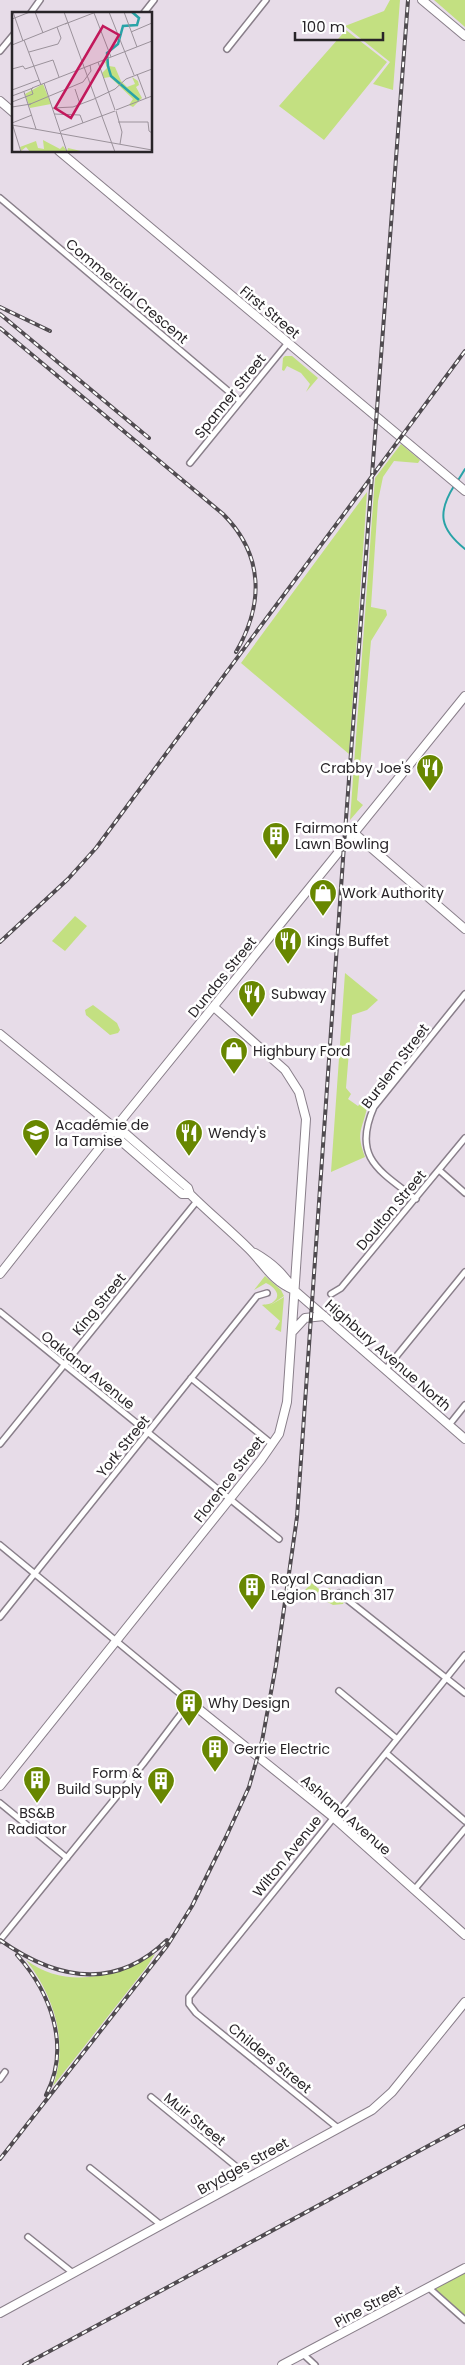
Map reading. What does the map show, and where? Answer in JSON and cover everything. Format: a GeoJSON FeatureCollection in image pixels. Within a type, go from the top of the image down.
{"type":"FeatureCollection","features":[{"type":"Feature","properties":{"kind":"main road"},"geometry":{"type":"LineString","coordinates":[[422,0],[465,36]]}},
{"type":"Feature","properties":{"kind":"main road"},"geometry":{"type":"LineString","coordinates":[[0,101],[12,111]]}},
{"type":"Feature","properties":{"kind":"main road","name":"First Street"},"geometry":{"type":"LineString","coordinates":[[60,152],[287,344],[463,489]]}},
{"type":"Feature","properties":{"kind":"main road","name":"Dundas Street"},"geometry":{"type":"LineString","coordinates":[[0,1274],[115,1128],[465,696]]}},
{"type":"Feature","properties":{"kind":"main road"},"geometry":{"type":"LineString","coordinates":[[354,832],[465,929]]}},
{"type":"Feature","properties":{"kind":"main road","name":"Florence Street"},"geometry":{"type":"LineString","coordinates":[[0,1786],[117,1642],[279,1434],[286,1402],[293,1331],[294,1290],[306,1119],[299,1092],[285,1070],[214,1007]]}},
{"type":"Feature","properties":{"kind":"main road","name":"Highbury Avenue North"},"geometry":{"type":"LineString","coordinates":[[0,1034],[115,1128],[126,1134],[179,1180],[188,1188],[190,1194],[197,1201],[251,1250],[268,1260],[284,1275],[294,1290],[465,1438]]}},
{"type":"Feature","properties":{"kind":"main road"},"geometry":{"type":"LineString","coordinates":[[293,1331],[305,1318],[324,1316]]}},
{"type":"Feature","properties":{"kind":"main road","name":"Ashland Avenue"},"geometry":{"type":"LineString","coordinates":[[190,1702],[333,1817],[465,1935]]}},
{"type":"Feature","properties":{"kind":"main road","name":"Brydges Street"},"geometry":{"type":"LineString","coordinates":[[0,2313],[372,2110],[392,2092],[465,2002]]}},
{"type":"Feature","properties":{"kind":"main road","name":"Pine Street"},"geometry":{"type":"LineString","coordinates":[[282,2365],[465,2268]]}},
{"type":"Feature","properties":{"kind":"street"},"geometry":{"type":"LineString","coordinates":[[31,12],[40,0]]}},
{"type":"Feature","properties":{"kind":"street"},"geometry":{"type":"LineString","coordinates":[[145,12],[154,0]]}},
{"type":"Feature","properties":{"kind":"street"},"geometry":{"type":"LineString","coordinates":[[227,49],[266,0]]}},
{"type":"Feature","properties":{"kind":"street"},"geometry":{"type":"LineString","coordinates":[[0,51],[12,36]]}},
{"type":"Feature","properties":{"kind":"street","name":"Commercial Crescent"},"geometry":{"type":"LineString","coordinates":[[0,198],[240,401]]}},
{"type":"Feature","properties":{"kind":"street","name":"Spanner Street"},"geometry":{"type":"LineString","coordinates":[[190,463],[287,344]]}},
{"type":"Feature","properties":{"kind":"street","name":"Burslem Street"},"geometry":{"type":"LineString","coordinates":[[416,1199],[380,1169],[369,1157],[364,1141],[368,1122],[374,1107],[465,994]]}},
{"type":"Feature","properties":{"kind":"street","name":"Doulton Street"},"geometry":{"type":"LineString","coordinates":[[331,1294],[341,1288],[465,1138]]}},
{"type":"Feature","properties":{"kind":"street"},"geometry":{"type":"LineString","coordinates":[[439,1170],[465,1192]]}},
{"type":"Feature","properties":{"kind":"street","name":"King Street"},"geometry":{"type":"LineString","coordinates":[[0,1444],[197,1201]]}},
{"type":"Feature","properties":{"kind":"street"},"geometry":{"type":"LineString","coordinates":[[386,1368],[465,1272]]}},
{"type":"Feature","properties":{"kind":"street","name":"York Street"},"geometry":{"type":"LineString","coordinates":[[0,1617],[257,1296],[267,1293]]}},
{"type":"Feature","properties":{"kind":"street","name":"Oakland Avenue"},"geometry":{"type":"LineString","coordinates":[[0,1312],[279,1539]]}},
{"type":"Feature","properties":{"kind":"street"},"geometry":{"type":"LineString","coordinates":[[192,1378],[272,1444]]}},
{"type":"Feature","properties":{"kind":"street"},"geometry":{"type":"LineString","coordinates":[[449,1424],[465,1405]]}},
{"type":"Feature","properties":{"kind":"street","name":"Ashland Avenue"},"geometry":{"type":"LineString","coordinates":[[0,1545],[190,1702]]}},
{"type":"Feature","properties":{"kind":"street"},"geometry":{"type":"LineString","coordinates":[[340,1593],[465,1693]]}},
{"type":"Feature","properties":{"kind":"street","name":"Wilton Avenue"},"geometry":{"type":"LineString","coordinates":[[189,2004],[189,1998],[195,1990],[465,1655]]}},
{"type":"Feature","properties":{"kind":"street"},"geometry":{"type":"LineString","coordinates":[[339,1691],[397,1739]]}},
{"type":"Feature","properties":{"kind":"street"},"geometry":{"type":"LineString","coordinates":[[0,1940],[144,1764],[190,1702]]}},
{"type":"Feature","properties":{"kind":"street"},"geometry":{"type":"LineString","coordinates":[[386,1753],[465,1821]]}},
{"type":"Feature","properties":{"kind":"street"},"geometry":{"type":"LineString","coordinates":[[0,1803],[66,1858]]}},
{"type":"Feature","properties":{"kind":"street"},"geometry":{"type":"LineString","coordinates":[[414,1890],[465,1830]]}},
{"type":"Feature","properties":{"kind":"street","name":"Childers Street"},"geometry":{"type":"LineString","coordinates":[[189,2004],[196,2013],[338,2128]]}},
{"type":"Feature","properties":{"kind":"street"},"geometry":{"type":"LineString","coordinates":[[0,2079],[6,2072]]}},
{"type":"Feature","properties":{"kind":"street","name":"Muir Street"},"geometry":{"type":"LineString","coordinates":[[151,2097],[249,2177]]}},
{"type":"Feature","properties":{"kind":"street"},"geometry":{"type":"LineString","coordinates":[[90,2168],[161,2225]]}},
{"type":"Feature","properties":{"kind":"street"},"geometry":{"type":"LineString","coordinates":[[28,2237],[73,2273]]}},
{"type":"Feature","properties":{"kind":"street"},"geometry":{"type":"LineString","coordinates":[[429,2288],[465,2320]]}},
{"type":"Feature","properties":{"kind":"street"},"geometry":{"type":"LineString","coordinates":[[303,2354],[315,2365]]}},
{"type":"Feature","properties":{"kind":"green space"},"geometry":{"type":"Polygon","coordinates":[[[390,0],[400,0],[393,90],[373,84],[390,62],[345,26],[384,11],[390,0]]]}},
{"type":"Feature","properties":{"kind":"green space"},"geometry":{"type":"Polygon","coordinates":[[[434,0],[465,0],[465,27],[434,0]]]}},
{"type":"Feature","properties":{"kind":"green space"},"geometry":{"type":"Polygon","coordinates":[[[346,30],[387,62],[324,140],[279,106],[346,30]]]}},
{"type":"Feature","properties":{"kind":"green space"},"geometry":{"type":"Polygon","coordinates":[[[285,356],[292,356],[318,378],[306,392],[310,384],[301,373],[287,366],[284,371],[282,370],[283,358],[285,356]]]}},
{"type":"Feature","properties":{"kind":"green space"},"geometry":{"type":"Polygon","coordinates":[[[401,444],[420,460],[418,463],[394,461],[383,477],[378,501],[371,607],[386,610],[387,615],[371,641],[357,800],[363,805],[350,820],[375,478],[401,444]]]}},
{"type":"Feature","properties":{"kind":"green space"},"geometry":{"type":"Polygon","coordinates":[[[367,492],[349,754],[241,663],[367,492]]]}},
{"type":"Feature","properties":{"kind":"green space"},"geometry":{"type":"Polygon","coordinates":[[[75,916],[87,926],[65,951],[52,941],[75,916]]]}},
{"type":"Feature","properties":{"kind":"green space"},"geometry":{"type":"Polygon","coordinates":[[[345,973],[378,1000],[367,1010],[352,1015],[346,1088],[351,1094],[348,1099],[358,1106],[362,1102],[367,1107],[360,1135],[365,1157],[331,1172],[345,973]]]}},
{"type":"Feature","properties":{"kind":"green space"},"geometry":{"type":"Polygon","coordinates":[[[93,1005],[117,1023],[120,1030],[118,1033],[110,1035],[86,1015],[85,1010],[93,1005]]]}},
{"type":"Feature","properties":{"kind":"green space"},"geometry":{"type":"Polygon","coordinates":[[[265,1276],[281,1290],[284,1296],[269,1306],[284,1297],[281,1332],[275,1329],[280,1321],[262,1305],[270,1304],[276,1299],[276,1291],[266,1283],[254,1290],[265,1276]]]}},
{"type":"Feature","properties":{"kind":"green space"},"geometry":{"type":"Polygon","coordinates":[[[312,1583],[320,1590],[312,1599],[304,1591],[312,1583]]]}},
{"type":"Feature","properties":{"kind":"green space"},"geometry":{"type":"Polygon","coordinates":[[[331,1589],[330,1596],[333,1600],[344,1602],[343,1604],[333,1605],[326,1601],[324,1590],[331,1589]]]}},
{"type":"Feature","properties":{"kind":"green space"},"geometry":{"type":"Polygon","coordinates":[[[155,1954],[53,2086],[58,2069],[59,2053],[59,2036],[56,2020],[44,1989],[26,1960],[41,1969],[57,1975],[90,1977],[124,1969],[155,1954]]]}},
{"type":"Feature","properties":{"kind":"green space"},"geometry":{"type":"Polygon","coordinates":[[[465,2270],[465,2317],[431,2288],[465,2270]]]}},
{"type":"Feature","properties":{"kind":"waterway"},"geometry":{"type":"LineString","coordinates":[[457,482],[465,469]]}},
{"type":"Feature","properties":{"kind":"waterway"},"geometry":{"type":"LineString","coordinates":[[454,486],[445,504],[444,520],[450,535],[465,549]]}},
{"type":"Feature","properties":{"kind":"railway"},"geometry":{"type":"LineString","coordinates":[[0,2159],[167,1946],[192,1906],[226,1837],[249,1787],[262,1741],[276,1665],[297,1517],[344,845],[408,0]]}},
{"type":"Feature","properties":{"kind":"railway"},"geometry":{"type":"LineString","coordinates":[[0,307],[50,331]]}},
{"type":"Feature","properties":{"kind":"railway"},"geometry":{"type":"LineString","coordinates":[[0,314],[149,438]]}},
{"type":"Feature","properties":{"kind":"railway"},"geometry":{"type":"LineString","coordinates":[[0,328],[223,514],[236,530],[246,546],[253,563],[255,580],[252,616],[236,652]]}},
{"type":"Feature","properties":{"kind":"railway"},"geometry":{"type":"LineString","coordinates":[[0,942],[68,879],[96,848],[465,351]]}},
{"type":"Feature","properties":{"kind":"railway"},"geometry":{"type":"LineString","coordinates":[[0,1940],[42,1964],[63,1971],[84,1974],[105,1973],[126,1967],[147,1957],[167,1940]]}},
{"type":"Feature","properties":{"kind":"railway"},"geometry":{"type":"LineString","coordinates":[[17,1955],[39,1986],[48,2003],[54,2021],[57,2058],[53,2077],[46,2095]]}},
{"type":"Feature","properties":{"kind":"railway"},"geometry":{"type":"LineString","coordinates":[[24,2365],[465,2126]]}},
{"type":"Feature","properties":{"kind":"place","name":"Crabby Joe's"},"geometry":{"type":"Point","coordinates":[430,792]}},
{"type":"Feature","properties":{"kind":"place","name":"Fairmont Lawn Bowling"},"geometry":{"type":"Point","coordinates":[276,860]}},
{"type":"Feature","properties":{"kind":"place","name":"Work Authority"},"geometry":{"type":"Point","coordinates":[323,917]}},
{"type":"Feature","properties":{"kind":"place","name":"Kings Buffet"},"geometry":{"type":"Point","coordinates":[288,965]}},
{"type":"Feature","properties":{"kind":"place","name":"Subway"},"geometry":{"type":"Point","coordinates":[252,1018]}},
{"type":"Feature","properties":{"kind":"place","name":"Highbury Ford"},"geometry":{"type":"Point","coordinates":[234,1075]}},
{"type":"Feature","properties":{"kind":"place","name":"Académie de la Tamise"},"geometry":{"type":"Point","coordinates":[36,1157]}},
{"type":"Feature","properties":{"kind":"place","name":"Wendy's"},"geometry":{"type":"Point","coordinates":[189,1157]}},
{"type":"Feature","properties":{"kind":"place","name":"Royal Canadian Legion Branch 317"},"geometry":{"type":"Point","coordinates":[252,1611]}},
{"type":"Feature","properties":{"kind":"place","name":"Why Design"},"geometry":{"type":"Point","coordinates":[189,1727]}},
{"type":"Feature","properties":{"kind":"place","name":"Gerrie Electric"},"geometry":{"type":"Point","coordinates":[215,1773]}},
{"type":"Feature","properties":{"kind":"place","name":"BS&B Radiator"},"geometry":{"type":"Point","coordinates":[37,1804]}},
{"type":"Feature","properties":{"kind":"place","name":"Form & Build Supply"},"geometry":{"type":"Point","coordinates":[161,1805]}}]}
